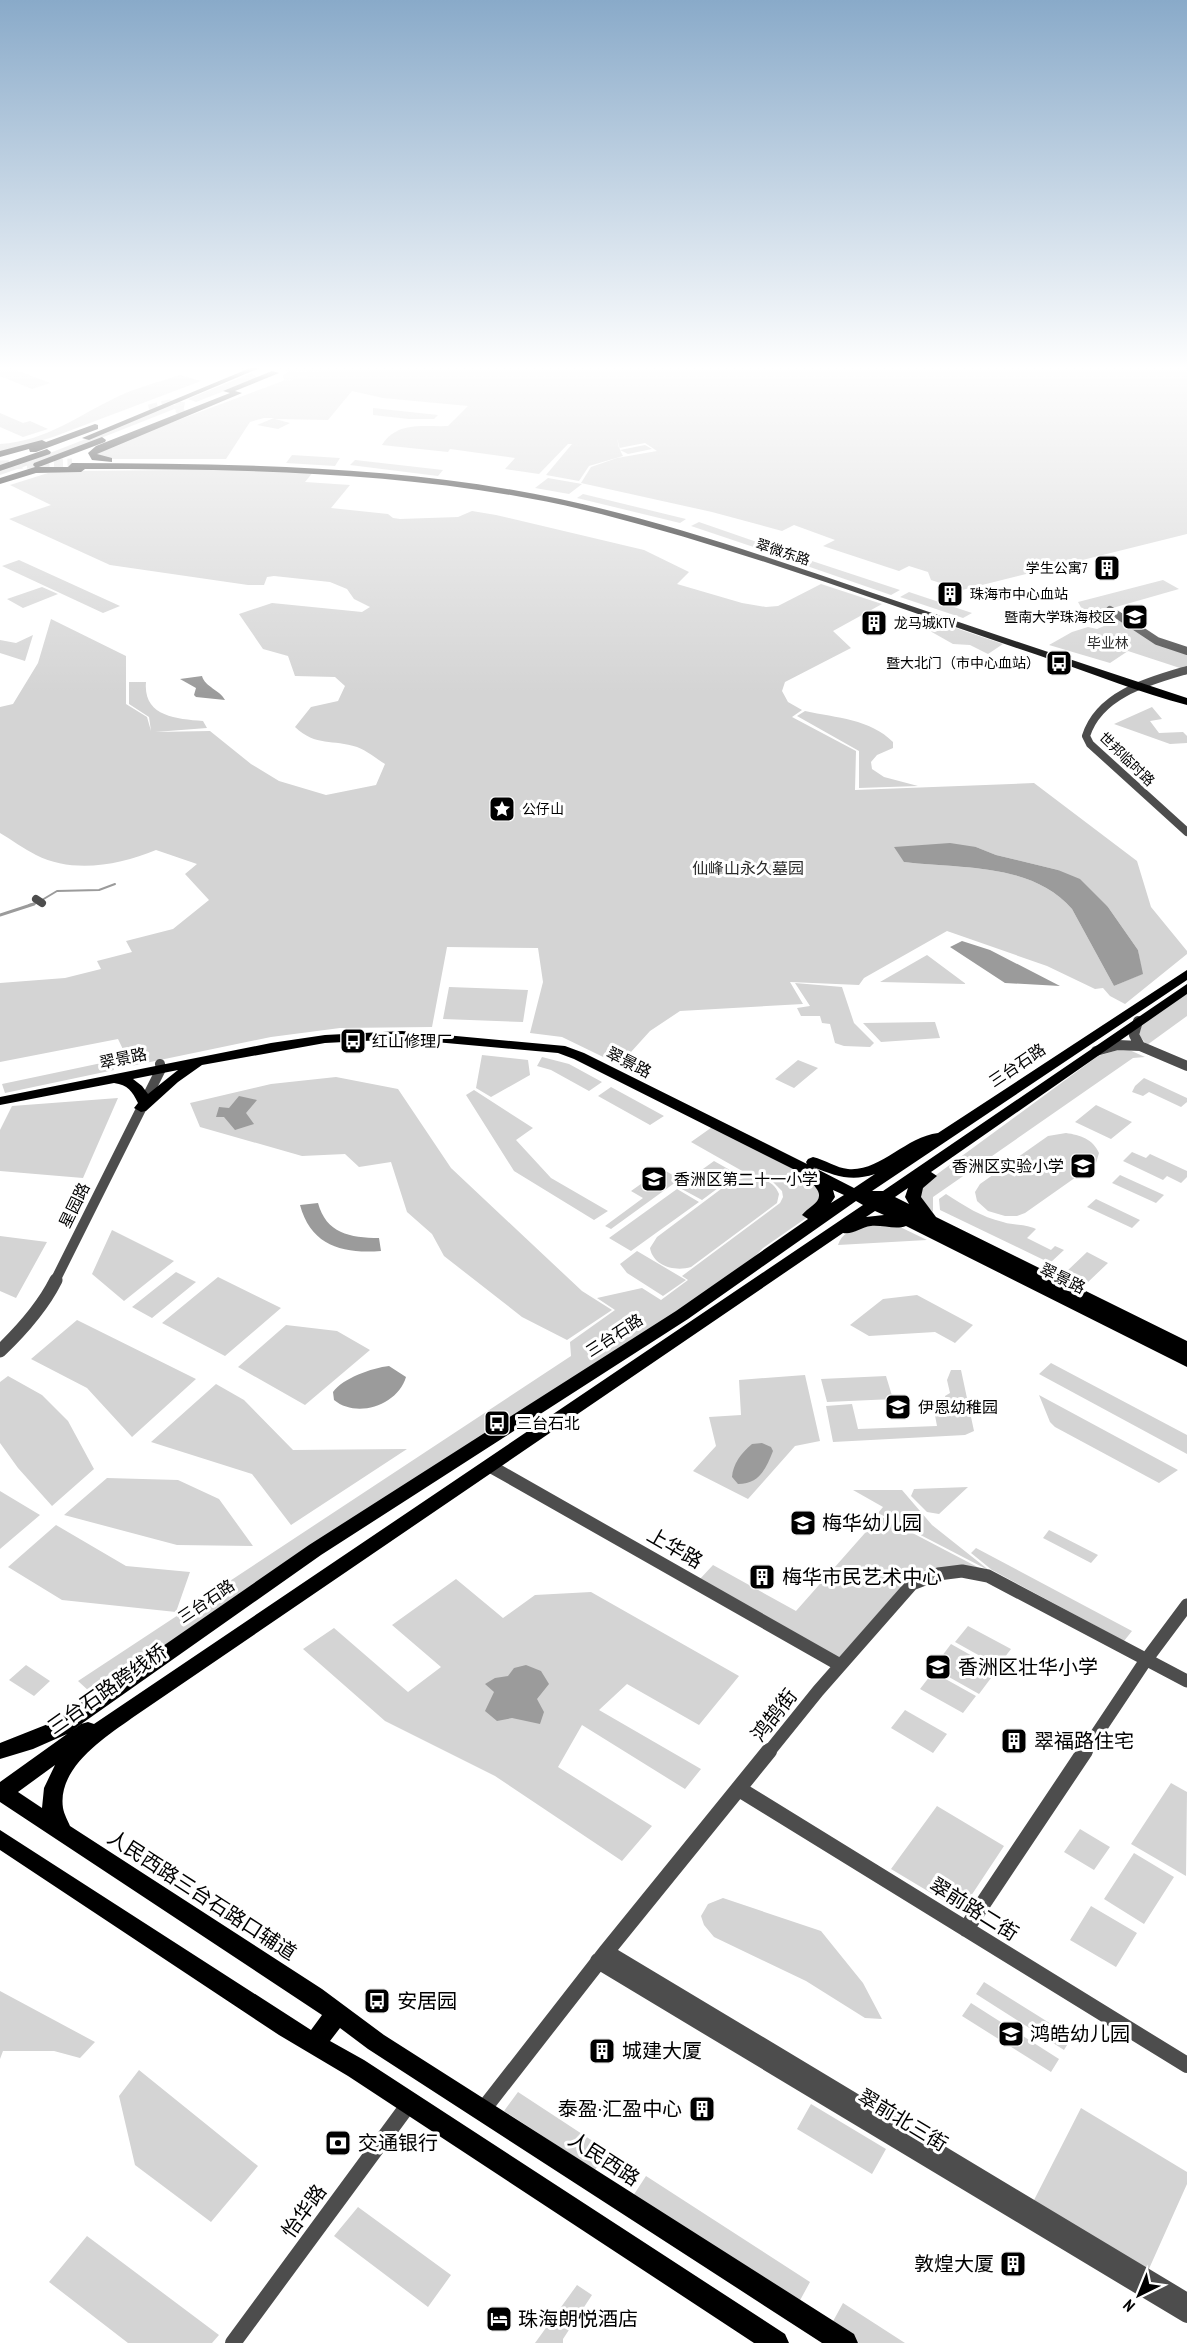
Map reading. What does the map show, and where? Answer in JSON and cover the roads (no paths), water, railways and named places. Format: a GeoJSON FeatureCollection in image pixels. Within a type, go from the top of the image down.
{"type":"FeatureCollection","features":[{"type":"Feature","properties":{"kind":"main road"},"geometry":{"type":"LineString","coordinates":[[0,480],[16,475]]}},
{"type":"Feature","properties":{"kind":"main road","name":"翠微东路"},"geometry":{"type":"LineString","coordinates":[[389,475],[514,494],[665,528],[1141,684],[1187,702]]}},
{"type":"Feature","properties":{"kind":"main road","name":"翠微东路"},"geometry":{"type":"LineString","coordinates":[[1141,684],[1187,696]]}},
{"type":"Feature","properties":{"kind":"main road","name":"三台石路"},"geometry":{"type":"LineString","coordinates":[[63,1832],[55,1822],[52,1811],[52,1792],[60,1771],[80,1747],[165,1685],[736,1298],[951,1133],[1187,974]]}},
{"type":"Feature","properties":{"kind":"main road","name":"三台石路"},"geometry":{"type":"LineString","coordinates":[[0,1751],[27,1743],[60,1728],[360,1522],[682,1315],[738,1276],[965,1141],[1187,988]]}},
{"type":"Feature","properties":{"kind":"main road","name":"翠景路"},"geometry":{"type":"LineString","coordinates":[[0,1101],[111,1079],[270,1041],[342,1032],[403,1030],[538,1041],[582,1052],[731,1127],[812,1162],[870,1196]]}},
{"type":"Feature","properties":{"kind":"main road","name":"翠景路"},"geometry":{"type":"LineString","coordinates":[[0,1096],[271,1047],[371,1036],[428,1036],[560,1049],[579,1056],[776,1153],[870,1196],[1187,1360]]}},
{"type":"Feature","properties":{"kind":"main road"},"geometry":{"type":"LineString","coordinates":[[143,1104],[173,1079],[202,1061]]}},
{"type":"Feature","properties":{"kind":"main road"},"geometry":{"type":"LineString","coordinates":[[111,1079],[122,1079],[133,1084],[142,1092],[143,1104]]}},
{"type":"Feature","properties":{"kind":"main road"},"geometry":{"type":"LineString","coordinates":[[812,1162],[844,1174],[860,1174],[877,1169],[916,1144],[951,1133]]}},
{"type":"Feature","properties":{"kind":"main road"},"geometry":{"type":"LineString","coordinates":[[934,1229],[913,1197],[916,1186],[945,1165],[965,1141]]}},
{"type":"Feature","properties":{"kind":"main road"},"geometry":{"type":"LineString","coordinates":[[738,1276],[763,1248],[822,1207],[827,1197],[825,1188],[820,1182],[776,1153]]}},
{"type":"Feature","properties":{"kind":"main road"},"geometry":{"type":"LineString","coordinates":[[736,1298],[782,1274],[852,1227],[863,1223],[894,1221],[934,1229]]}},
{"type":"Feature","properties":{"kind":"main road","name":"翠景路"},"geometry":{"type":"LineString","coordinates":[[934,1229],[1187,1348]]}},
{"type":"Feature","properties":{"kind":"main road"},"geometry":{"type":"LineString","coordinates":[[328,1559],[360,1522]]}},
{"type":"Feature","properties":{"kind":"main road"},"geometry":{"type":"LineString","coordinates":[[328,1559],[381,1540]]}},
{"type":"Feature","properties":{"kind":"main road","name":"三台石路跨线桥"},"geometry":{"type":"LineString","coordinates":[[0,1781],[154,1671],[328,1559]]}},
{"type":"Feature","properties":{"kind":"main road","name":"三台石路跨线桥"},"geometry":{"type":"LineString","coordinates":[[0,1792],[328,1559]]}},
{"type":"Feature","properties":{"kind":"main road","name":"人民西路三台石路口辅道"},"geometry":{"type":"LineString","coordinates":[[0,1792],[338,2013],[376,2042]]}},
{"type":"Feature","properties":{"kind":"main road"},"geometry":{"type":"LineString","coordinates":[[0,1839],[356,2068],[757,2334],[776,2343]]}},
{"type":"Feature","properties":{"kind":"main road"},"geometry":{"type":"LineString","coordinates":[[0,1850],[34,1861]]}},
{"type":"Feature","properties":{"kind":"main road"},"geometry":{"type":"LineString","coordinates":[[314,2043],[338,2013]]}},
{"type":"Feature","properties":{"kind":"main road","name":"人民西路"},"geometry":{"type":"LineString","coordinates":[[376,2042],[845,2343]]}},
{"type":"Feature","properties":{"kind":"street"},"geometry":{"type":"LineString","coordinates":[[1110,610],[1157,641],[1187,651]]}},
{"type":"Feature","properties":{"kind":"street"},"geometry":{"type":"LineString","coordinates":[[1141,684],[1187,669]]}},
{"type":"Feature","properties":{"kind":"street","name":"世邦临时路"},"geometry":{"type":"LineString","coordinates":[[1141,684],[1092,716],[1086,736],[1090,744],[1187,832]]}},
{"type":"Feature","properties":{"kind":"street"},"geometry":{"type":"LineString","coordinates":[[1138,1021],[1134,1035],[1140,1046]]}},
{"type":"Feature","properties":{"kind":"street"},"geometry":{"type":"LineString","coordinates":[[1094,1052],[1118,1045],[1140,1046],[1187,1066]]}},
{"type":"Feature","properties":{"kind":"street","name":"星园路"},"geometry":{"type":"LineString","coordinates":[[0,1351],[23,1329],[48,1296],[160,1066]]}},
{"type":"Feature","properties":{"kind":"street","name":"上华路"},"geometry":{"type":"LineString","coordinates":[[490,1466],[840,1665]]}},
{"type":"Feature","properties":{"kind":"street","name":"鸿鹄街"},"geometry":{"type":"LineString","coordinates":[[482,2111],[602,1957],[840,1665],[912,1584],[938,1574],[962,1571],[988,1576],[1187,1681]]}},
{"type":"Feature","properties":{"kind":"street"},"geometry":{"type":"LineString","coordinates":[[966,1929],[1146,1660],[1187,1605]]}},
{"type":"Feature","properties":{"kind":"street","name":"翠前路二街"},"geometry":{"type":"LineString","coordinates":[[739,1790],[1187,2065]]}},
{"type":"Feature","properties":{"kind":"street","name":"翠前北三街"},"geometry":{"type":"LineString","coordinates":[[602,1957],[1187,2301]]}},
{"type":"Feature","properties":{"kind":"street","name":"翠前北三街"},"geometry":{"type":"LineString","coordinates":[[602,1957],[1187,2315]]}},
{"type":"Feature","properties":{"kind":"street","name":"怡华路"},"geometry":{"type":"LineString","coordinates":[[232,2343],[409,2104]]}},
{"type":"Feature","properties":{"kind":"waterway"},"geometry":{"type":"LineString","coordinates":[[42,900],[57,891],[99,890],[115,884]]}},
{"type":"Feature","properties":{"kind":"waterway"},"geometry":{"type":"LineString","coordinates":[[29,905],[36,903]]}},
{"type":"Feature","properties":{"kind":"waterway"},"geometry":{"type":"LineString","coordinates":[[0,915],[34,904]]}},
{"type":"Feature","properties":{"kind":"place","name":"学生公寓7"},"geometry":{"type":"Point","coordinates":[1107,568]}},
{"type":"Feature","properties":{"kind":"place","name":"珠海市中心血站"},"geometry":{"type":"Point","coordinates":[950,594]}},
{"type":"Feature","properties":{"kind":"place","name":"暨南大学珠海校区"},"geometry":{"type":"Point","coordinates":[1135,617]}},
{"type":"Feature","properties":{"kind":"place","name":"龙马城KTV"},"geometry":{"type":"Point","coordinates":[874,623]}},
{"type":"Feature","properties":{"kind":"place","name":"暨大北门（市中心血站）"},"geometry":{"type":"Point","coordinates":[1059,663]}},
{"type":"Feature","properties":{"kind":"place","name":"公仔山"},"geometry":{"type":"Point","coordinates":[502,809]}},
{"type":"Feature","properties":{"kind":"place","name":"红山修理厂"},"geometry":{"type":"Point","coordinates":[353,1041]}},
{"type":"Feature","properties":{"kind":"place","name":"香洲区实验小学"},"geometry":{"type":"Point","coordinates":[1083,1166]}},
{"type":"Feature","properties":{"kind":"place","name":"香洲区第二十一小学"},"geometry":{"type":"Point","coordinates":[654,1179]}},
{"type":"Feature","properties":{"kind":"place","name":"伊恩幼稚园"},"geometry":{"type":"Point","coordinates":[898,1407]}},
{"type":"Feature","properties":{"kind":"place","name":"三台石北"},"geometry":{"type":"Point","coordinates":[497,1423]}},
{"type":"Feature","properties":{"kind":"place","name":"梅华幼儿园"},"geometry":{"type":"Point","coordinates":[803,1523]}},
{"type":"Feature","properties":{"kind":"place","name":"梅华市民艺术中心"},"geometry":{"type":"Point","coordinates":[762,1577]}},
{"type":"Feature","properties":{"kind":"place","name":"香洲区壮华小学"},"geometry":{"type":"Point","coordinates":[938,1667]}},
{"type":"Feature","properties":{"kind":"place","name":"翠福路住宅"},"geometry":{"type":"Point","coordinates":[1014,1741]}},
{"type":"Feature","properties":{"kind":"place","name":"安居园"},"geometry":{"type":"Point","coordinates":[377,2001]}},
{"type":"Feature","properties":{"kind":"place","name":"鸿皓幼儿园"},"geometry":{"type":"Point","coordinates":[1011,2034]}},
{"type":"Feature","properties":{"kind":"place","name":"城建大厦"},"geometry":{"type":"Point","coordinates":[602,2051]}},
{"type":"Feature","properties":{"kind":"place","name":"泰盈·汇盈中心"},"geometry":{"type":"Point","coordinates":[702,2109]}},
{"type":"Feature","properties":{"kind":"place","name":"交通银行"},"geometry":{"type":"Point","coordinates":[338,2143]}},
{"type":"Feature","properties":{"kind":"place","name":"敦煌大厦"},"geometry":{"type":"Point","coordinates":[1013,2264]}},
{"type":"Feature","properties":{"kind":"place","name":"珠海朗悦酒店"},"geometry":{"type":"Point","coordinates":[499,2319]}},
{"type":"Feature","properties":{"kind":"park label","name":"毕业林"},"geometry":{"type":"Point","coordinates":[1108,643]}},
{"type":"Feature","properties":{"kind":"park label","name":"仙峰山永久墓园"},"geometry":{"type":"Point","coordinates":[748,868]}}]}
